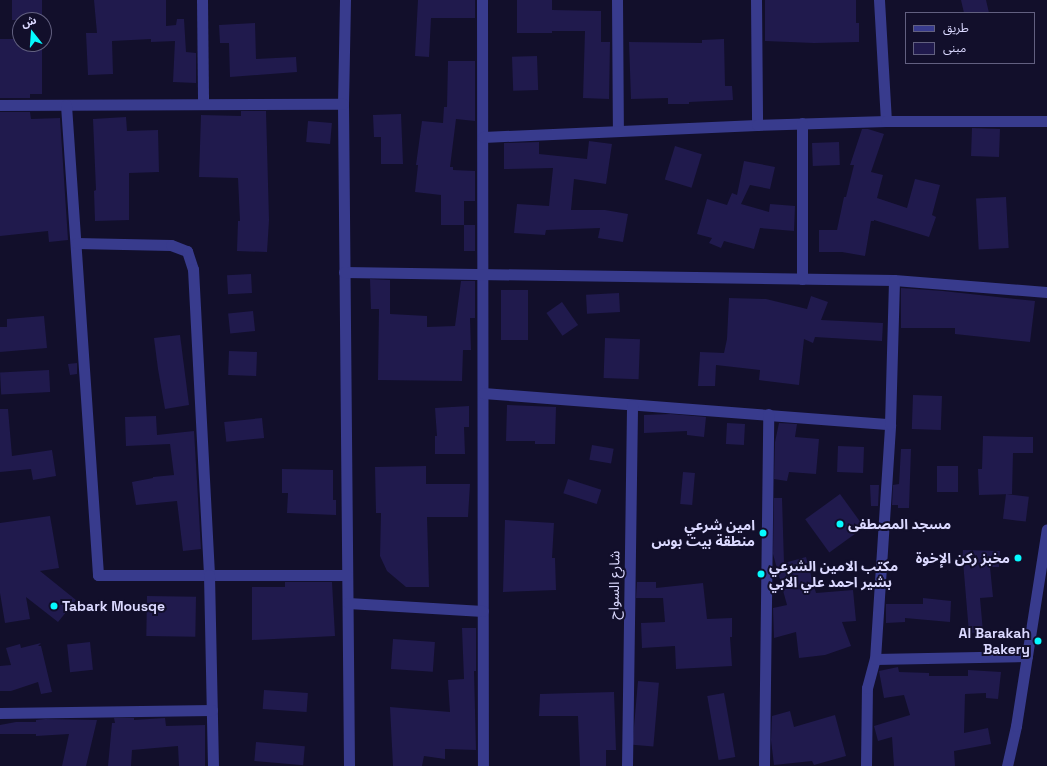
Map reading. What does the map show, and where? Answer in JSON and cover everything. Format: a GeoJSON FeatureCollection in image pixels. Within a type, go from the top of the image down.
{"type":"FeatureCollection","features":[{"type":"Feature","properties":{"kind":"street"},"geometry":{"type":"LineString","coordinates":[[202,0],[203,104]]}},
{"type":"Feature","properties":{"kind":"street"},"geometry":{"type":"LineString","coordinates":[[345,0],[342,104],[349,766]]}},
{"type":"Feature","properties":{"kind":"street"},"geometry":{"type":"LineString","coordinates":[[482,0],[483,766]]}},
{"type":"Feature","properties":{"kind":"street"},"geometry":{"type":"LineString","coordinates":[[618,0],[618,130]]}},
{"type":"Feature","properties":{"kind":"street"},"geometry":{"type":"LineString","coordinates":[[756,0],[756,125]]}},
{"type":"Feature","properties":{"kind":"street"},"geometry":{"type":"LineString","coordinates":[[879,0],[886,121]]}},
{"type":"Feature","properties":{"kind":"street"},"geometry":{"type":"LineString","coordinates":[[66,104],[98,575],[347,575]]}},
{"type":"Feature","properties":{"kind":"street"},"geometry":{"type":"LineString","coordinates":[[0,105],[342,104]]}},
{"type":"Feature","properties":{"kind":"street"},"geometry":{"type":"LineString","coordinates":[[483,137],[802,123],[886,121],[1047,121]]}},
{"type":"Feature","properties":{"kind":"street"},"geometry":{"type":"LineString","coordinates":[[802,123],[802,279]]}},
{"type":"Feature","properties":{"kind":"street"},"geometry":{"type":"LineString","coordinates":[[76,243],[171,245],[187,251],[193,269],[209,575],[213,766]]}},
{"type":"Feature","properties":{"kind":"street"},"geometry":{"type":"LineString","coordinates":[[344,272],[894,280],[1047,292]]}},
{"type":"Feature","properties":{"kind":"street"},"geometry":{"type":"LineString","coordinates":[[866,766],[867,688],[875,659],[890,424],[894,280]]}},
{"type":"Feature","properties":{"kind":"street"},"geometry":{"type":"LineString","coordinates":[[482,393],[890,424]]}},
{"type":"Feature","properties":{"kind":"street","name":"شارع السواح"},"geometry":{"type":"LineString","coordinates":[[627,766],[632,405]]}},
{"type":"Feature","properties":{"kind":"street"},"geometry":{"type":"LineString","coordinates":[[764,766],[768,414]]}},
{"type":"Feature","properties":{"kind":"street"},"geometry":{"type":"LineString","coordinates":[[1007,766],[1016,726],[1047,529]]}},
{"type":"Feature","properties":{"kind":"street"},"geometry":{"type":"LineString","coordinates":[[348,603],[483,611]]}},
{"type":"Feature","properties":{"kind":"street"},"geometry":{"type":"LineString","coordinates":[[875,659],[1027,656]]}},
{"type":"Feature","properties":{"kind":"street"},"geometry":{"type":"LineString","coordinates":[[0,713],[212,710]]}},
{"type":"Feature","properties":{"kind":"building"},"geometry":{"type":"Polygon","coordinates":[[[12,0],[42,0],[42,12],[12,12],[12,0]]]}},
{"type":"Feature","properties":{"kind":"building"},"geometry":{"type":"Polygon","coordinates":[[[94,0],[166,0],[166,26],[176,25],[177,19],[184,19],[186,52],[196,53],[196,83],[173,82],[175,41],[151,42],[151,39],[112,41],[113,74],[88,75],[86,33],[97,33],[94,0]]]}},
{"type":"Feature","properties":{"kind":"building"},"geometry":{"type":"Polygon","coordinates":[[[418,0],[475,0],[475,18],[431,18],[429,57],[415,56],[418,0]]]}},
{"type":"Feature","properties":{"kind":"building"},"geometry":{"type":"Polygon","coordinates":[[[517,0],[552,0],[552,10],[601,11],[601,42],[610,42],[609,99],[583,98],[585,31],[517,33],[517,0]]]}},
{"type":"Feature","properties":{"kind":"building"},"geometry":{"type":"Polygon","coordinates":[[[765,0],[856,0],[856,23],[859,23],[859,42],[814,43],[765,41],[765,0]]]}},
{"type":"Feature","properties":{"kind":"building"},"geometry":{"type":"Polygon","coordinates":[[[961,0],[986,0],[989,12],[964,12],[961,0]]]}},
{"type":"Feature","properties":{"kind":"building"},"geometry":{"type":"Polygon","coordinates":[[[255,23],[256,59],[296,57],[297,72],[230,77],[229,43],[220,43],[219,25],[255,23]]]}},
{"type":"Feature","properties":{"kind":"building"},"geometry":{"type":"Polygon","coordinates":[[[0,39],[12,39],[12,52],[42,52],[42,94],[30,94],[30,98],[0,98],[0,39]]]}},
{"type":"Feature","properties":{"kind":"building"},"geometry":{"type":"Polygon","coordinates":[[[724,39],[725,86],[732,86],[733,100],[689,102],[689,104],[668,104],[668,98],[631,99],[629,42],[702,43],[702,40],[724,39]]]}},
{"type":"Feature","properties":{"kind":"building"},"geometry":{"type":"Polygon","coordinates":[[[537,56],[538,90],[513,91],[512,57],[537,56]]]}},
{"type":"Feature","properties":{"kind":"building"},"geometry":{"type":"Polygon","coordinates":[[[448,61],[475,61],[475,121],[456,119],[450,167],[453,167],[453,170],[475,171],[475,201],[464,201],[464,225],[441,225],[441,195],[415,192],[418,165],[416,165],[422,121],[443,123],[444,107],[447,107],[448,61]]]}},
{"type":"Feature","properties":{"kind":"building"},"geometry":{"type":"Polygon","coordinates":[[[241,111],[266,111],[269,220],[267,252],[237,251],[238,221],[240,221],[238,178],[199,177],[201,115],[241,116],[241,111]]]}},
{"type":"Feature","properties":{"kind":"building"},"geometry":{"type":"Polygon","coordinates":[[[0,112],[30,112],[31,119],[60,118],[68,240],[49,242],[48,231],[0,236],[0,112]]]}},
{"type":"Feature","properties":{"kind":"building"},"geometry":{"type":"Polygon","coordinates":[[[401,114],[403,164],[381,164],[381,137],[374,137],[373,115],[401,114]]]}},
{"type":"Feature","properties":{"kind":"building"},"geometry":{"type":"Polygon","coordinates":[[[126,117],[127,131],[158,130],[159,172],[129,173],[129,220],[95,221],[94,191],[96,190],[93,119],[126,117]]]}},
{"type":"Feature","properties":{"kind":"building"},"geometry":{"type":"Polygon","coordinates":[[[308,121],[332,123],[330,144],[306,142],[308,121]]]}},
{"type":"Feature","properties":{"kind":"building"},"geometry":{"type":"Polygon","coordinates":[[[972,128],[1000,129],[999,157],[971,156],[972,128]]]}},
{"type":"Feature","properties":{"kind":"building"},"geometry":{"type":"Polygon","coordinates":[[[862,129],[868,129],[884,134],[871,172],[883,175],[877,198],[907,208],[915,179],[940,185],[932,215],[936,217],[929,237],[874,220],[871,221],[865,256],[842,252],[819,252],[819,230],[837,230],[844,197],[846,197],[854,165],[850,165],[862,129]]]}},
{"type":"Feature","properties":{"kind":"building"},"geometry":{"type":"Polygon","coordinates":[[[589,141],[612,144],[606,184],[574,179],[571,210],[605,210],[628,214],[623,242],[598,238],[600,228],[546,230],[545,235],[514,233],[517,204],[549,206],[553,168],[504,169],[504,143],[539,142],[539,154],[587,159],[589,141]]]}},
{"type":"Feature","properties":{"kind":"building"},"geometry":{"type":"Polygon","coordinates":[[[839,142],[840,165],[813,166],[812,143],[839,142]]]}},
{"type":"Feature","properties":{"kind":"building"},"geometry":{"type":"Polygon","coordinates":[[[675,146],[702,154],[692,188],[665,179],[675,146]]]}},
{"type":"Feature","properties":{"kind":"building"},"geometry":{"type":"Polygon","coordinates":[[[744,161],[775,167],[770,189],[750,185],[741,204],[769,212],[770,204],[795,206],[794,231],[760,228],[754,249],[724,241],[721,248],[709,243],[712,238],[697,234],[707,199],[727,205],[732,193],[737,195],[744,161]]]}},
{"type":"Feature","properties":{"kind":"building"},"geometry":{"type":"Polygon","coordinates":[[[1006,197],[1009,248],[979,250],[976,199],[1006,197]]]}},
{"type":"Feature","properties":{"kind":"building"},"geometry":{"type":"Polygon","coordinates":[[[464,225],[475,225],[475,251],[464,251],[464,225]]]}},
{"type":"Feature","properties":{"kind":"building"},"geometry":{"type":"Polygon","coordinates":[[[251,274],[252,293],[228,294],[227,275],[251,274]]]}},
{"type":"Feature","properties":{"kind":"building"},"geometry":{"type":"Polygon","coordinates":[[[370,279],[390,280],[390,314],[427,316],[427,327],[455,326],[461,281],[475,281],[475,318],[470,318],[471,350],[463,350],[462,381],[378,380],[379,309],[371,309],[370,279]]]}},
{"type":"Feature","properties":{"kind":"building"},"geometry":{"type":"Polygon","coordinates":[[[901,288],[1035,301],[1030,342],[955,334],[955,328],[901,328],[901,288]]]}},
{"type":"Feature","properties":{"kind":"building"},"geometry":{"type":"Polygon","coordinates":[[[501,290],[528,290],[528,340],[501,340],[501,290]]]}},
{"type":"Feature","properties":{"kind":"building"},"geometry":{"type":"Polygon","coordinates":[[[619,293],[620,312],[587,314],[586,295],[619,293]]]}},
{"type":"Feature","properties":{"kind":"building"},"geometry":{"type":"Polygon","coordinates":[[[811,296],[828,302],[821,320],[883,323],[882,341],[815,337],[813,343],[804,339],[799,385],[759,380],[760,370],[716,365],[715,386],[698,386],[700,352],[724,353],[727,339],[729,298],[766,299],[807,309],[811,296]]]}},
{"type":"Feature","properties":{"kind":"building"},"geometry":{"type":"Polygon","coordinates":[[[562,302],[578,325],[562,336],[546,313],[562,302]]]}},
{"type":"Feature","properties":{"kind":"building"},"geometry":{"type":"Polygon","coordinates":[[[253,311],[255,331],[230,334],[228,314],[253,311]]]}},
{"type":"Feature","properties":{"kind":"building"},"geometry":{"type":"Polygon","coordinates":[[[44,316],[47,348],[0,352],[0,327],[7,327],[7,319],[44,316]]]}},
{"type":"Feature","properties":{"kind":"building"},"geometry":{"type":"Polygon","coordinates":[[[180,335],[189,405],[165,409],[154,338],[180,335]]]}},
{"type":"Feature","properties":{"kind":"building"},"geometry":{"type":"Polygon","coordinates":[[[605,338],[640,339],[639,379],[604,378],[605,338]]]}},
{"type":"Feature","properties":{"kind":"building"},"geometry":{"type":"Polygon","coordinates":[[[229,351],[257,352],[256,376],[228,375],[229,351]]]}},
{"type":"Feature","properties":{"kind":"building"},"geometry":{"type":"Polygon","coordinates":[[[77,363],[77,374],[70,375],[68,364],[77,363]]]}},
{"type":"Feature","properties":{"kind":"building"},"geometry":{"type":"Polygon","coordinates":[[[49,370],[50,392],[1,395],[0,373],[49,370]]]}},
{"type":"Feature","properties":{"kind":"building"},"geometry":{"type":"Polygon","coordinates":[[[913,395],[942,396],[941,430],[912,429],[913,395]]]}},
{"type":"Feature","properties":{"kind":"building"},"geometry":{"type":"Polygon","coordinates":[[[507,405],[556,407],[555,444],[535,444],[535,441],[506,441],[507,405]]]}},
{"type":"Feature","properties":{"kind":"building"},"geometry":{"type":"Polygon","coordinates":[[[469,406],[469,427],[464,427],[465,454],[435,454],[435,436],[437,436],[435,408],[469,406]]]}},
{"type":"Feature","properties":{"kind":"building"},"geometry":{"type":"Polygon","coordinates":[[[0,409],[8,409],[12,456],[52,450],[56,476],[33,480],[31,469],[0,472],[0,409]]]}},
{"type":"Feature","properties":{"kind":"building"},"geometry":{"type":"Polygon","coordinates":[[[671,414],[706,417],[704,437],[687,435],[687,431],[644,433],[644,415],[671,414]]]}},
{"type":"Feature","properties":{"kind":"building"},"geometry":{"type":"Polygon","coordinates":[[[156,416],[157,435],[194,431],[201,549],[183,551],[177,501],[136,505],[132,482],[153,477],[174,475],[170,444],[126,446],[125,417],[156,416]]]}},
{"type":"Feature","properties":{"kind":"building"},"geometry":{"type":"Polygon","coordinates":[[[262,418],[264,438],[226,442],[224,422],[262,418]]]}},
{"type":"Feature","properties":{"kind":"building"},"geometry":{"type":"Polygon","coordinates":[[[727,423],[745,424],[744,445],[726,444],[727,423]]]}},
{"type":"Feature","properties":{"kind":"building"},"geometry":{"type":"Polygon","coordinates":[[[779,423],[797,424],[795,437],[819,439],[816,474],[789,472],[787,481],[774,479],[775,442],[779,423]]]}},
{"type":"Feature","properties":{"kind":"building"},"geometry":{"type":"Polygon","coordinates":[[[983,436],[1033,437],[1033,453],[1013,453],[1012,494],[979,495],[978,469],[982,469],[983,436]]]}},
{"type":"Feature","properties":{"kind":"building"},"geometry":{"type":"Polygon","coordinates":[[[592,445],[614,449],[611,464],[589,460],[592,445]]]}},
{"type":"Feature","properties":{"kind":"building"},"geometry":{"type":"Polygon","coordinates":[[[838,446],[864,447],[863,473],[837,472],[838,446]]]}},
{"type":"Feature","properties":{"kind":"building"},"geometry":{"type":"Polygon","coordinates":[[[901,449],[911,449],[909,508],[898,508],[898,505],[892,505],[893,485],[899,484],[901,449]]]}},
{"type":"Feature","properties":{"kind":"building"},"geometry":{"type":"Polygon","coordinates":[[[426,466],[426,484],[470,484],[468,517],[427,517],[429,587],[406,587],[387,571],[380,556],[381,513],[376,513],[375,467],[426,466]]]}},
{"type":"Feature","properties":{"kind":"building"},"geometry":{"type":"Polygon","coordinates":[[[937,466],[958,466],[958,492],[937,492],[937,466]]]}},
{"type":"Feature","properties":{"kind":"building"},"geometry":{"type":"Polygon","coordinates":[[[282,469],[333,470],[333,500],[336,500],[336,515],[287,513],[288,493],[282,493],[282,469]]]}},
{"type":"Feature","properties":{"kind":"building"},"geometry":{"type":"Polygon","coordinates":[[[683,472],[695,473],[692,505],[680,504],[683,472]]]}},
{"type":"Feature","properties":{"kind":"building"},"geometry":{"type":"Polygon","coordinates":[[[568,479],[601,490],[597,504],[563,493],[568,479]]]}},
{"type":"Feature","properties":{"kind":"building"},"geometry":{"type":"Polygon","coordinates":[[[870,485],[879,485],[878,506],[871,506],[870,485]]]}},
{"type":"Feature","properties":{"kind":"building"},"geometry":{"type":"Polygon","coordinates":[[[840,494],[864,527],[829,552],[805,519],[840,494]]]}},
{"type":"Feature","properties":{"kind":"building"},"geometry":{"type":"Polygon","coordinates":[[[1006,494],[1029,497],[1026,522],[1003,519],[1006,494]]]}},
{"type":"Feature","properties":{"kind":"building"},"geometry":{"type":"Polygon","coordinates":[[[774,498],[782,498],[784,563],[806,557],[816,593],[853,590],[856,621],[842,622],[851,646],[825,655],[799,658],[796,632],[774,638],[773,608],[787,605],[773,554],[774,498]]]}},
{"type":"Feature","properties":{"kind":"building"},"geometry":{"type":"Polygon","coordinates":[[[50,516],[59,568],[40,571],[76,600],[58,622],[26,597],[30,619],[5,623],[0,593],[0,523],[50,516]]]}},
{"type":"Feature","properties":{"kind":"building"},"geometry":{"type":"Polygon","coordinates":[[[505,520],[554,523],[552,558],[555,558],[556,590],[503,592],[505,520]]]}},
{"type":"Feature","properties":{"kind":"building"},"geometry":{"type":"Polygon","coordinates":[[[963,550],[1000,551],[999,567],[990,567],[993,597],[980,598],[983,632],[969,633],[962,561],[963,550]]]}},
{"type":"Feature","properties":{"kind":"building"},"geometry":{"type":"Polygon","coordinates":[[[285,582],[332,582],[335,636],[252,640],[252,587],[285,587],[285,582]]]}},
{"type":"Feature","properties":{"kind":"building"},"geometry":{"type":"Polygon","coordinates":[[[637,582],[656,582],[656,588],[703,583],[707,619],[732,618],[732,637],[730,637],[732,666],[676,669],[675,646],[642,648],[641,623],[665,622],[663,598],[636,598],[637,582]]]}},
{"type":"Feature","properties":{"kind":"building"},"geometry":{"type":"Polygon","coordinates":[[[147,596],[196,597],[195,637],[146,636],[147,596]]]}},
{"type":"Feature","properties":{"kind":"building"},"geometry":{"type":"Polygon","coordinates":[[[923,598],[951,601],[950,622],[905,618],[905,622],[886,623],[886,604],[923,604],[923,598]]]}},
{"type":"Feature","properties":{"kind":"building"},"geometry":{"type":"Polygon","coordinates":[[[462,628],[476,628],[476,671],[474,671],[476,750],[445,749],[445,759],[424,756],[422,766],[393,766],[390,707],[450,712],[448,680],[464,679],[462,628]]]}},
{"type":"Feature","properties":{"kind":"building"},"geometry":{"type":"Polygon","coordinates":[[[393,639],[435,642],[433,672],[391,669],[393,639]]]}},
{"type":"Feature","properties":{"kind":"building"},"geometry":{"type":"Polygon","coordinates":[[[90,642],[93,670],[70,672],[67,644],[90,642]]]}},
{"type":"Feature","properties":{"kind":"building"},"geometry":{"type":"Polygon","coordinates":[[[41,643],[38,646],[41,646],[52,692],[41,694],[38,682],[11,691],[0,691],[0,666],[11,665],[6,648],[20,644],[21,648],[41,643]]]}},
{"type":"Feature","properties":{"kind":"building"},"geometry":{"type":"Polygon","coordinates":[[[898,667],[899,672],[929,673],[929,676],[968,676],[968,670],[1001,672],[998,699],[986,698],[986,693],[965,694],[964,733],[988,728],[991,744],[954,751],[955,766],[894,766],[892,737],[878,741],[874,726],[910,715],[904,695],[884,698],[879,671],[898,667]]]}},
{"type":"Feature","properties":{"kind":"building"},"geometry":{"type":"Polygon","coordinates":[[[638,681],[659,683],[653,747],[632,745],[638,681]]]}},
{"type":"Feature","properties":{"kind":"building"},"geometry":{"type":"Polygon","coordinates":[[[264,690],[308,693],[307,712],[263,709],[264,690]]]}},
{"type":"Feature","properties":{"kind":"building"},"geometry":{"type":"Polygon","coordinates":[[[614,692],[616,750],[606,750],[606,766],[580,766],[578,716],[539,716],[540,694],[614,692]]]}},
{"type":"Feature","properties":{"kind":"building"},"geometry":{"type":"Polygon","coordinates":[[[724,693],[735,757],[719,760],[707,696],[724,693]]]}},
{"type":"Feature","properties":{"kind":"building"},"geometry":{"type":"Polygon","coordinates":[[[790,711],[794,727],[835,715],[846,756],[814,765],[812,761],[774,765],[771,740],[772,716],[790,711]]]}},
{"type":"Feature","properties":{"kind":"building"},"geometry":{"type":"Polygon","coordinates":[[[114,718],[134,718],[134,720],[165,718],[166,726],[205,725],[205,766],[179,766],[178,746],[132,750],[131,766],[108,766],[112,723],[115,723],[114,718]]]}},
{"type":"Feature","properties":{"kind":"building"},"geometry":{"type":"Polygon","coordinates":[[[36,720],[97,720],[86,766],[62,766],[69,734],[36,736],[36,734],[0,734],[0,725],[16,722],[36,722],[36,720]]]}},
{"type":"Feature","properties":{"kind":"building"},"geometry":{"type":"Polygon","coordinates":[[[256,742],[305,746],[303,765],[254,761],[256,742]]]}},
{"type":"Feature","properties":{"kind":"place","name":"مسجد المصطفى"},"geometry":{"type":"Point","coordinates":[840,524]}},
{"type":"Feature","properties":{"kind":"place","name":"امين شرعي منطقة بيت بوس"},"geometry":{"type":"Point","coordinates":[763,533]}},
{"type":"Feature","properties":{"kind":"place","name":"مخبز ركن الإخوة"},"geometry":{"type":"Point","coordinates":[1018,558]}},
{"type":"Feature","properties":{"kind":"place","name":"مكتب الامين الشرعي بشير احمد علي الابي"},"geometry":{"type":"Point","coordinates":[761,574]}},
{"type":"Feature","properties":{"kind":"place","name":"Tabark Mousqe"},"geometry":{"type":"Point","coordinates":[54,606]}},
{"type":"Feature","properties":{"kind":"place","name":"Al Barakah Bakery"},"geometry":{"type":"Point","coordinates":[1038,641]}}]}
